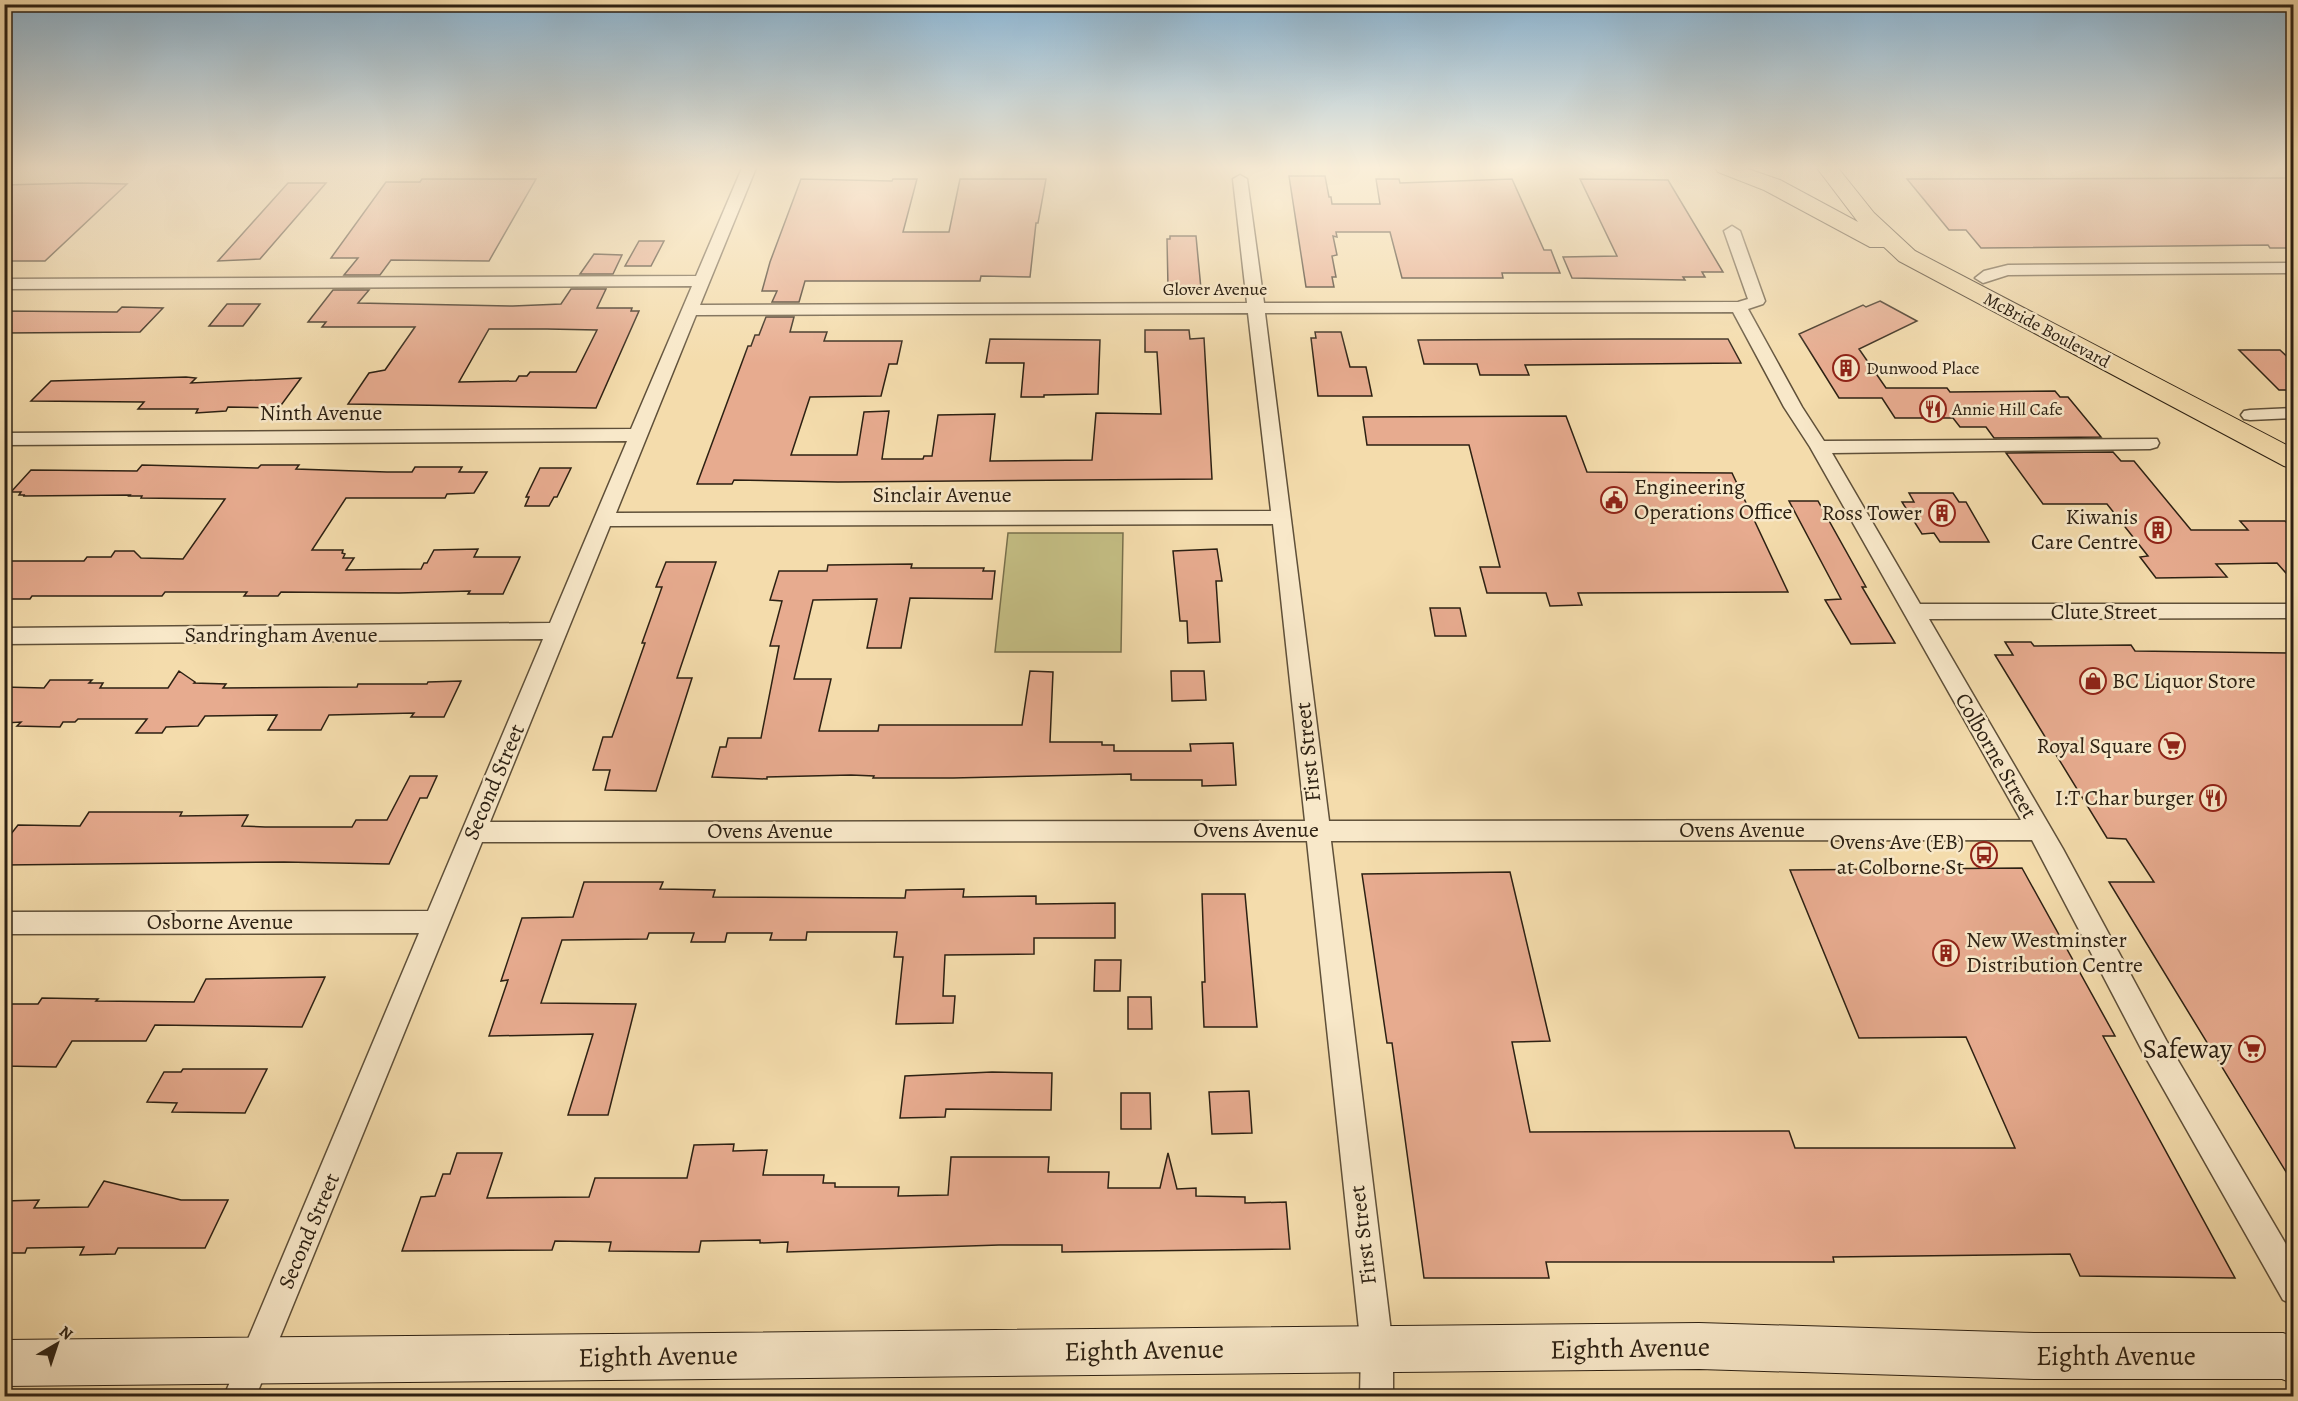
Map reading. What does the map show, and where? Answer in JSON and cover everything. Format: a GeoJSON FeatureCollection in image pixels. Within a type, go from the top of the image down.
{"type":"FeatureCollection","features":[{"type":"Feature","properties":{"kind":"main road"},"geometry":{"type":"LineString","coordinates":[[1863,233],[1906,256]]}},
{"type":"Feature","properties":{"kind":"main road","name":"McBride Boulevard"},"geometry":{"type":"LineString","coordinates":[[1882,233],[1906,256],[2294,460]]}},
{"type":"Feature","properties":{"kind":"main road","name":"McBride Boulevard"},"geometry":{"type":"LineString","coordinates":[[1913,233],[1924,244],[1983,278],[2294,437]]}},
{"type":"Feature","properties":{"kind":"street","name":"Second Street"},"geometry":{"type":"LineString","coordinates":[[247,1378],[722,233]]}},
{"type":"Feature","properties":{"kind":"street","name":"First Street"},"geometry":{"type":"LineString","coordinates":[[1246,233],[1282,517],[1377,1348],[1377,1396]]}},
{"type":"Feature","properties":{"kind":"street"},"geometry":{"type":"LineString","coordinates":[[1733,233],[1757,301],[1739,306]]}},
{"type":"Feature","properties":{"kind":"street"},"geometry":{"type":"LineString","coordinates":[[1983,278],[2008,270],[2294,268]]}},
{"type":"Feature","properties":{"kind":"street"},"geometry":{"type":"LineString","coordinates":[[4,284],[703,281]]}},
{"type":"Feature","properties":{"kind":"street","name":"Glover Avenue"},"geometry":{"type":"LineString","coordinates":[[690,310],[1739,306]]}},
{"type":"Feature","properties":{"kind":"street","name":"Colborne Street"},"geometry":{"type":"LineString","coordinates":[[1739,306],[1793,407],[1819,447],[2038,830],[2156,1048],[2294,1288]]}},
{"type":"Feature","properties":{"kind":"street"},"geometry":{"type":"LineString","coordinates":[[2250,415],[2294,413]]}},
{"type":"Feature","properties":{"kind":"street","name":"Ninth Avenue"},"geometry":{"type":"LineString","coordinates":[[4,439],[639,435]]}},
{"type":"Feature","properties":{"kind":"street"},"geometry":{"type":"LineString","coordinates":[[1819,447],[2150,443]]}},
{"type":"Feature","properties":{"kind":"street","name":"Sinclair Avenue"},"geometry":{"type":"LineString","coordinates":[[603,520],[1282,517]]}},
{"type":"Feature","properties":{"kind":"street","name":"Clute Street"},"geometry":{"type":"LineString","coordinates":[[1914,612],[2294,611]]}},
{"type":"Feature","properties":{"kind":"street","name":"Sandringham Avenue"},"geometry":{"type":"LineString","coordinates":[[4,636],[557,632]]}},
{"type":"Feature","properties":{"kind":"street","name":"Ovens Avenue"},"geometry":{"type":"LineString","coordinates":[[473,832],[2038,830]]}},
{"type":"Feature","properties":{"kind":"street","name":"Osborne Avenue"},"geometry":{"type":"LineString","coordinates":[[4,923],[436,922]]}},
{"type":"Feature","properties":{"kind":"street","name":"Eighth Avenue"},"geometry":{"type":"LineString","coordinates":[[4,1363],[247,1378],[1377,1348],[1444,1350],[1699,1346],[2034,1356],[2290,1354]]}},
{"type":"Feature","properties":{"kind":"shaded area"},"geometry":{"type":"Polygon","coordinates":[[[1008,533],[1123,533],[1121,652],[995,652],[1008,533]]]}},
{"type":"Feature","properties":{"kind":"building"},"geometry":{"type":"Polygon","coordinates":[[[4,233],[74,233],[45,261],[4,261],[4,233]]]}},
{"type":"Feature","properties":{"kind":"building"},"geometry":{"type":"Polygon","coordinates":[[[243,233],[282,233],[260,259],[218,261],[243,233]]]}},
{"type":"Feature","properties":{"kind":"building"},"geometry":{"type":"Polygon","coordinates":[[[349,233],[505,233],[489,261],[391,260],[380,275],[344,275],[358,258],[331,258],[349,233]]]}},
{"type":"Feature","properties":{"kind":"building"},"geometry":{"type":"Polygon","coordinates":[[[781,233],[1035,233],[1030,277],[981,276],[980,281],[805,281],[799,302],[772,302],[777,291],[762,291],[781,233]]]}},
{"type":"Feature","properties":{"kind":"building"},"geometry":{"type":"Polygon","coordinates":[[[1298,233],[1336,233],[1337,237],[1333,236],[1337,255],[1332,256],[1336,277],[1332,277],[1334,287],[1306,287],[1298,233]]]}},
{"type":"Feature","properties":{"kind":"building"},"geometry":{"type":"Polygon","coordinates":[[[1390,233],[1537,233],[1544,250],[1551,250],[1560,273],[1502,273],[1503,278],[1402,278],[1390,233]]]}},
{"type":"Feature","properties":{"kind":"building"},"geometry":{"type":"Polygon","coordinates":[[[1606,233],[1700,233],[1723,272],[1702,272],[1705,277],[1683,277],[1685,280],[1572,278],[1563,257],[1617,256],[1606,233]]]}},
{"type":"Feature","properties":{"kind":"building"},"geometry":{"type":"Polygon","coordinates":[[[1969,233],[2294,233],[2294,248],[2270,248],[2268,245],[1981,248],[1969,233]]]}},
{"type":"Feature","properties":{"kind":"building"},"geometry":{"type":"Polygon","coordinates":[[[1170,236],[1196,236],[1201,289],[1168,287],[1167,239],[1170,239],[1170,236]]]}},
{"type":"Feature","properties":{"kind":"building"},"geometry":{"type":"Polygon","coordinates":[[[639,241],[664,241],[651,266],[625,266],[639,241]]]}},
{"type":"Feature","properties":{"kind":"building"},"geometry":{"type":"Polygon","coordinates":[[[594,254],[622,255],[613,274],[580,274],[594,254]]]}},
{"type":"Feature","properties":{"kind":"building"},"geometry":{"type":"Polygon","coordinates":[[[571,289],[606,289],[597,308],[632,308],[631,311],[639,311],[596,408],[348,404],[369,373],[385,370],[415,327],[322,327],[326,322],[308,322],[333,290],[369,290],[358,303],[513,306],[561,304],[571,289]],[[489,329],[459,382],[516,381],[519,376],[527,376],[530,372],[576,372],[597,330],[489,329]]]}},
{"type":"Feature","properties":{"kind":"building"},"geometry":{"type":"Polygon","coordinates":[[[1880,301],[1917,321],[1859,349],[1886,388],[1947,388],[1950,392],[2055,391],[2060,397],[2068,397],[2101,437],[1994,438],[1986,427],[1960,427],[1953,418],[1895,418],[1882,398],[1839,398],[1799,334],[1863,305],[1866,307],[1880,301]]]}},
{"type":"Feature","properties":{"kind":"building"},"geometry":{"type":"Polygon","coordinates":[[[227,304],[260,304],[243,326],[209,326],[227,304]]]}},
{"type":"Feature","properties":{"kind":"building"},"geometry":{"type":"Polygon","coordinates":[[[122,307],[163,308],[140,332],[4,333],[4,311],[117,312],[122,307]]]}},
{"type":"Feature","properties":{"kind":"building"},"geometry":{"type":"Polygon","coordinates":[[[766,317],[794,317],[790,332],[827,332],[824,341],[902,341],[897,364],[889,364],[881,396],[810,397],[791,455],[857,455],[864,412],[889,411],[882,459],[923,459],[924,456],[932,456],[938,415],[995,414],[990,461],[1092,460],[1096,413],[1161,414],[1157,352],[1145,352],[1145,330],[1189,330],[1190,339],[1204,338],[1212,479],[838,482],[734,480],[732,484],[697,484],[748,346],[751,346],[755,335],[759,335],[766,317]]]}},
{"type":"Feature","properties":{"kind":"building"},"geometry":{"type":"Polygon","coordinates":[[[1315,332],[1341,332],[1350,367],[1366,367],[1372,396],[1318,396],[1311,338],[1316,338],[1315,332]]]}},
{"type":"Feature","properties":{"kind":"building"},"geometry":{"type":"Polygon","coordinates":[[[990,339],[1100,340],[1098,394],[1021,397],[1024,363],[986,363],[990,339]]]}},
{"type":"Feature","properties":{"kind":"building"},"geometry":{"type":"Polygon","coordinates":[[[1728,339],[1741,363],[1525,365],[1529,375],[1480,375],[1477,364],[1424,364],[1418,340],[1728,339]]]}},
{"type":"Feature","properties":{"kind":"building"},"geometry":{"type":"Polygon","coordinates":[[[2239,350],[2280,350],[2294,363],[2294,390],[2279,390],[2239,350]]]}},
{"type":"Feature","properties":{"kind":"building"},"geometry":{"type":"Polygon","coordinates":[[[196,378],[191,383],[301,378],[279,408],[228,407],[226,411],[196,413],[198,409],[138,409],[144,402],[31,401],[51,381],[196,378]]]}},
{"type":"Feature","properties":{"kind":"building"},"geometry":{"type":"Polygon","coordinates":[[[1566,416],[1587,472],[1732,473],[1788,592],[1578,593],[1582,605],[1550,606],[1546,593],[1487,593],[1480,567],[1500,567],[1469,445],[1367,445],[1363,417],[1566,416]]]}},
{"type":"Feature","properties":{"kind":"building","name":"Kiwanis Care Centre"},"geometry":{"type":"Polygon","coordinates":[[[2113,452],[2121,461],[2134,461],[2191,530],[2248,530],[2240,521],[2285,521],[2294,530],[2294,582],[2277,563],[2216,564],[2227,577],[2156,578],[2140,557],[2148,556],[2107,504],[2043,504],[2006,453],[2113,452]]]}},
{"type":"Feature","properties":{"kind":"building"},"geometry":{"type":"Polygon","coordinates":[[[142,465],[258,468],[261,465],[299,465],[296,469],[387,472],[412,472],[415,467],[462,467],[459,472],[487,472],[474,493],[447,494],[445,498],[346,498],[312,550],[343,550],[342,553],[345,554],[343,558],[354,558],[346,570],[421,569],[434,550],[478,549],[474,557],[520,557],[503,594],[468,594],[470,591],[281,592],[278,596],[244,596],[247,592],[165,592],[162,596],[32,596],[30,599],[4,599],[4,561],[84,561],[87,557],[111,557],[115,551],[134,551],[141,558],[183,559],[225,499],[141,498],[142,496],[130,495],[23,496],[25,495],[19,495],[21,492],[11,492],[31,470],[137,471],[142,465]]]}},
{"type":"Feature","properties":{"kind":"building"},"geometry":{"type":"Polygon","coordinates":[[[540,468],[571,468],[557,497],[554,497],[549,506],[525,506],[529,497],[526,497],[540,468]]]}},
{"type":"Feature","properties":{"kind":"building","name":"Ross Tower"},"geometry":{"type":"Polygon","coordinates":[[[1909,493],[1953,493],[1959,502],[1966,502],[1989,542],[1940,542],[1934,533],[1922,534],[1902,502],[1914,502],[1909,493]]]}},
{"type":"Feature","properties":{"kind":"building"},"geometry":{"type":"Polygon","coordinates":[[[1789,501],[1818,501],[1866,587],[1862,587],[1895,643],[1851,644],[1825,600],[1841,599],[1789,501]]]}},
{"type":"Feature","properties":{"kind":"building"},"geometry":{"type":"Polygon","coordinates":[[[1217,549],[1222,581],[1216,581],[1220,642],[1188,643],[1187,621],[1180,621],[1173,551],[1217,549]]]}},
{"type":"Feature","properties":{"kind":"building"},"geometry":{"type":"Polygon","coordinates":[[[666,562],[716,562],[677,678],[692,678],[656,791],[605,790],[610,770],[593,770],[603,737],[612,737],[645,643],[642,643],[662,587],[656,587],[666,562]]]}},
{"type":"Feature","properties":{"kind":"building"},"geometry":{"type":"Polygon","coordinates":[[[912,564],[911,568],[984,568],[983,571],[995,571],[992,599],[910,598],[901,648],[867,648],[877,599],[813,600],[794,679],[831,679],[819,731],[878,731],[879,725],[1022,725],[1030,671],[1053,672],[1050,742],[1102,742],[1102,745],[1114,745],[1114,751],[1191,751],[1190,744],[1233,743],[1236,785],[1202,786],[1202,780],[1131,780],[1131,774],[953,778],[873,778],[874,776],[851,775],[767,777],[767,779],[712,777],[720,747],[726,747],[728,738],[761,738],[779,646],[770,646],[782,601],[770,600],[779,571],[827,571],[828,565],[912,564]]]}},
{"type":"Feature","properties":{"kind":"building"},"geometry":{"type":"Polygon","coordinates":[[[1430,608],[1460,608],[1466,636],[1435,636],[1430,608]]]}},
{"type":"Feature","properties":{"kind":"building","name":"Royal Square"},"geometry":{"type":"Polygon","coordinates":[[[2005,642],[2031,642],[2034,646],[2131,645],[2135,651],[2294,653],[2294,1185],[2109,882],[2154,882],[2126,839],[2107,838],[1995,655],[2013,655],[2005,642]]]}},
{"type":"Feature","properties":{"kind":"building"},"geometry":{"type":"Polygon","coordinates":[[[179,671],[194,683],[226,684],[223,688],[357,687],[358,684],[427,684],[428,682],[461,681],[444,717],[411,717],[414,713],[329,715],[321,730],[268,730],[277,715],[205,716],[198,726],[166,727],[162,733],[136,733],[147,719],[78,719],[75,722],[63,722],[60,727],[17,726],[21,722],[4,723],[4,687],[44,688],[50,680],[92,680],[89,683],[103,683],[100,688],[168,688],[179,671]]]}},
{"type":"Feature","properties":{"kind":"building"},"geometry":{"type":"Polygon","coordinates":[[[1171,671],[1204,671],[1206,700],[1172,701],[1171,671]]]}},
{"type":"Feature","properties":{"kind":"building"},"geometry":{"type":"Polygon","coordinates":[[[410,776],[437,776],[427,798],[420,798],[389,864],[284,862],[4,865],[4,833],[11,834],[18,825],[80,826],[89,812],[182,812],[180,816],[248,815],[242,826],[265,827],[352,827],[356,820],[387,820],[410,776]]]}},
{"type":"Feature","properties":{"kind":"building"},"geometry":{"type":"Polygon","coordinates":[[[2022,868],[2115,1036],[2103,1036],[2235,1278],[2080,1276],[2070,1254],[1833,1257],[1834,1262],[1546,1262],[1549,1278],[1424,1278],[1392,1043],[1387,1043],[1362,874],[1510,872],[1550,1041],[1512,1042],[1530,1132],[1789,1131],[1795,1148],[2015,1148],[1966,1037],[1859,1038],[1790,870],[2022,868]]]}},
{"type":"Feature","properties":{"kind":"building"},"geometry":{"type":"Polygon","coordinates":[[[584,882],[663,882],[660,889],[715,890],[713,897],[905,898],[906,890],[964,889],[963,897],[1036,896],[1036,904],[1115,903],[1115,938],[1034,938],[1034,954],[945,955],[943,996],[955,996],[953,1023],[896,1024],[903,957],[894,957],[897,932],[807,932],[806,940],[770,940],[772,933],[727,933],[725,942],[691,942],[694,933],[649,933],[647,939],[562,940],[541,1003],[636,1004],[608,1115],[568,1115],[593,1034],[489,1036],[508,980],[501,981],[522,918],[573,917],[584,882]]]}},
{"type":"Feature","properties":{"kind":"building"},"geometry":{"type":"Polygon","coordinates":[[[1202,894],[1245,894],[1257,1027],[1204,1027],[1202,894]]]}},
{"type":"Feature","properties":{"kind":"building"},"geometry":{"type":"Polygon","coordinates":[[[1095,960],[1121,960],[1120,991],[1094,991],[1095,960]]]}},
{"type":"Feature","properties":{"kind":"building"},"geometry":{"type":"Polygon","coordinates":[[[325,977],[302,1027],[155,1025],[146,1041],[72,1041],[56,1067],[4,1066],[4,1004],[38,1004],[42,998],[194,1002],[206,979],[325,977]]]}},
{"type":"Feature","properties":{"kind":"building"},"geometry":{"type":"Polygon","coordinates":[[[1128,997],[1151,997],[1152,1029],[1128,1029],[1128,997]]]}},
{"type":"Feature","properties":{"kind":"building"},"geometry":{"type":"Polygon","coordinates":[[[183,1069],[267,1069],[245,1113],[172,1112],[177,1103],[147,1102],[164,1072],[181,1072],[183,1069]]]}},
{"type":"Feature","properties":{"kind":"building"},"geometry":{"type":"Polygon","coordinates":[[[992,1072],[1052,1073],[1051,1110],[946,1109],[945,1117],[900,1118],[905,1076],[992,1072]]]}},
{"type":"Feature","properties":{"kind":"building"},"geometry":{"type":"Polygon","coordinates":[[[1249,1091],[1252,1133],[1212,1134],[1209,1092],[1249,1091]]]}},
{"type":"Feature","properties":{"kind":"building"},"geometry":{"type":"Polygon","coordinates":[[[1121,1093],[1150,1093],[1151,1129],[1121,1129],[1121,1093]]]}},
{"type":"Feature","properties":{"kind":"building"},"geometry":{"type":"Polygon","coordinates":[[[734,1144],[733,1151],[767,1150],[763,1175],[824,1175],[823,1183],[835,1183],[835,1187],[899,1187],[898,1196],[948,1195],[951,1157],[1049,1157],[1048,1172],[1109,1172],[1108,1188],[1160,1188],[1168,1153],[1177,1189],[1196,1188],[1196,1196],[1245,1197],[1245,1203],[1286,1202],[1290,1249],[1062,1252],[1062,1245],[999,1245],[787,1252],[788,1242],[760,1243],[760,1240],[701,1241],[699,1252],[609,1251],[611,1242],[555,1241],[552,1250],[402,1251],[421,1197],[435,1196],[443,1174],[450,1174],[457,1153],[502,1153],[487,1198],[589,1197],[595,1178],[687,1178],[694,1145],[734,1144]]]}},
{"type":"Feature","properties":{"kind":"building"},"geometry":{"type":"Polygon","coordinates":[[[104,1181],[181,1200],[228,1200],[205,1248],[118,1248],[115,1254],[80,1255],[84,1247],[27,1248],[25,1253],[4,1253],[4,1201],[39,1200],[34,1208],[88,1207],[104,1181]]]}},
{"type":"Feature","properties":{"kind":"place","name":"Dunwood Place"},"geometry":{"type":"Point","coordinates":[1846,368]}},
{"type":"Feature","properties":{"kind":"place","name":"Annie Hill Cafe"},"geometry":{"type":"Point","coordinates":[1933,409]}},
{"type":"Feature","properties":{"kind":"place","name":"Engineering Operations Office"},"geometry":{"type":"Point","coordinates":[1614,500]}},
{"type":"Feature","properties":{"kind":"place","name":"Ross Tower"},"geometry":{"type":"Point","coordinates":[1942,513]}},
{"type":"Feature","properties":{"kind":"place","name":"Kiwanis Care Centre"},"geometry":{"type":"Point","coordinates":[2158,530]}},
{"type":"Feature","properties":{"kind":"place","name":"BC Liquor Store"},"geometry":{"type":"Point","coordinates":[2093,681]}},
{"type":"Feature","properties":{"kind":"place","name":"Royal Square"},"geometry":{"type":"Point","coordinates":[2172,746]}},
{"type":"Feature","properties":{"kind":"place","name":"I:T Char burger"},"geometry":{"type":"Point","coordinates":[2213,798]}},
{"type":"Feature","properties":{"kind":"place","name":"Ovens Ave (EB) at Colborne St"},"geometry":{"type":"Point","coordinates":[1984,855]}},
{"type":"Feature","properties":{"kind":"place","name":"New Westminster Distribution Centre"},"geometry":{"type":"Point","coordinates":[1946,953]}},
{"type":"Feature","properties":{"kind":"place","name":"Safeway"},"geometry":{"type":"Point","coordinates":[2252,1049]}}]}
